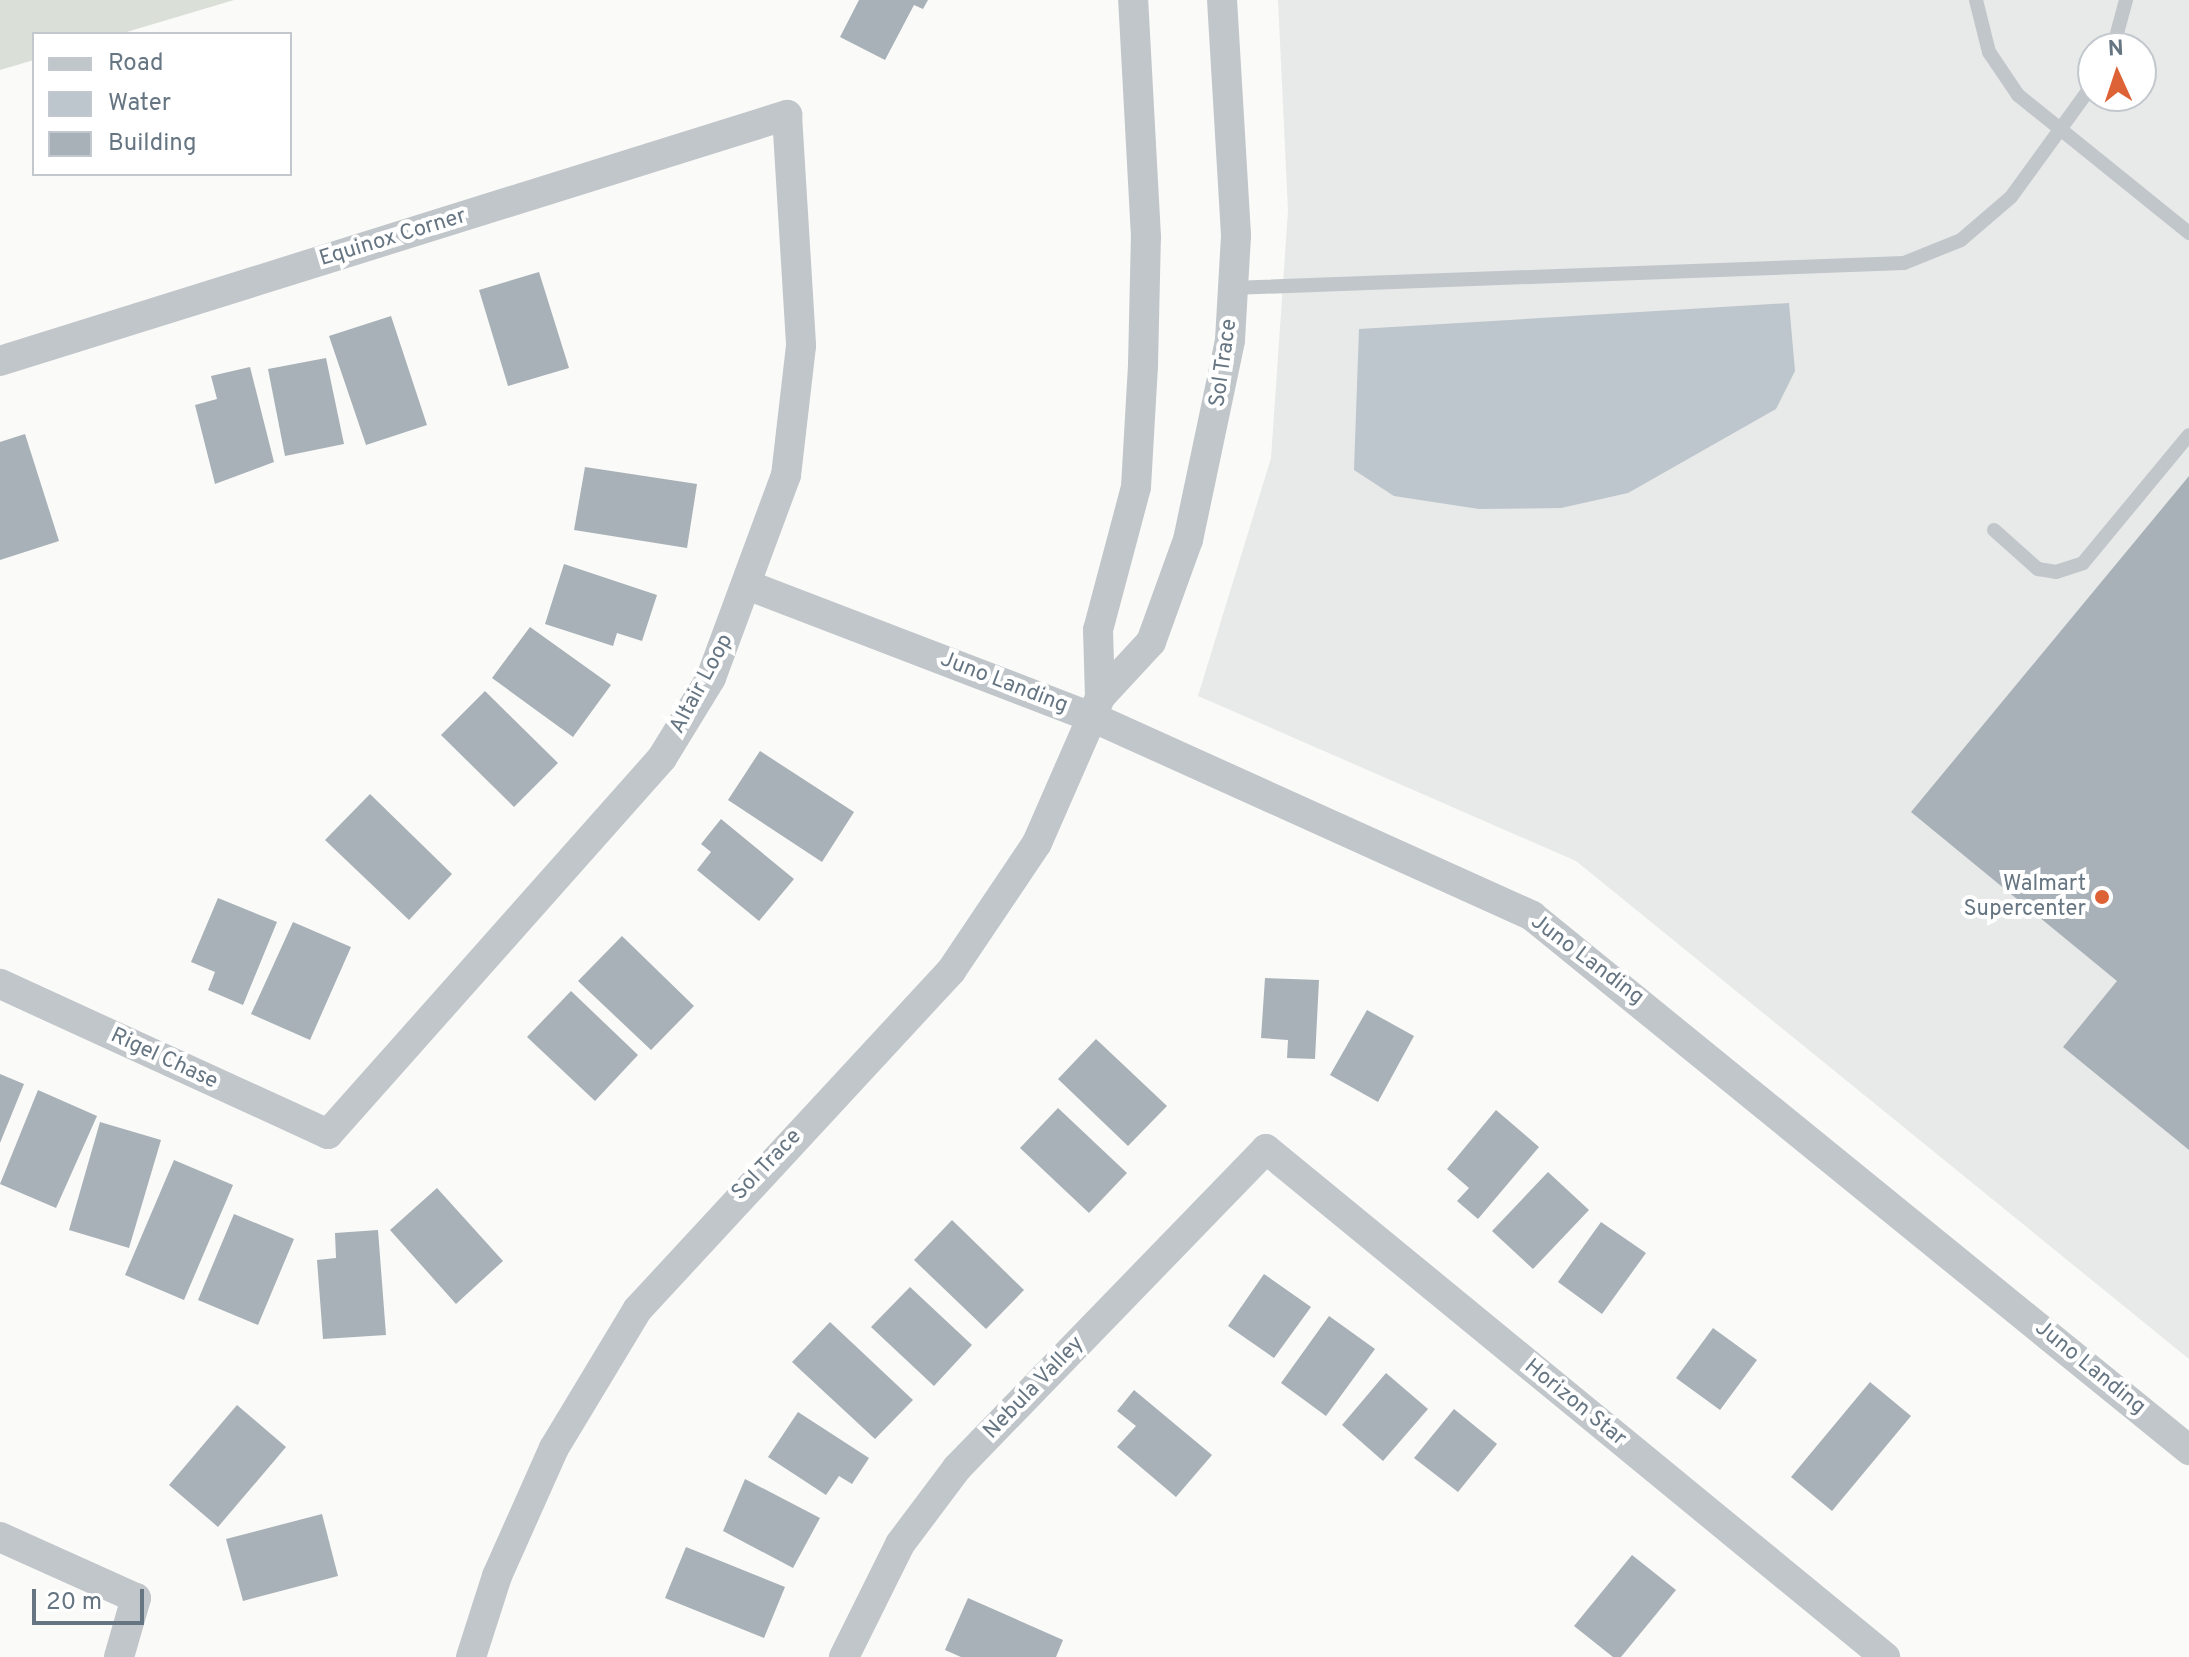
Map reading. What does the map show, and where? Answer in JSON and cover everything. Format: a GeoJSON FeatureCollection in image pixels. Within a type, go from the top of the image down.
{"type":"FeatureCollection","features":[{"type":"Feature","properties":{"kind":"street","name":"Sol Trace"},"geometry":{"type":"LineString","coordinates":[[1096,707],[1098,630],[1136,487],[1143,365],[1146,237],[1133,0]]}},
{"type":"Feature","properties":{"kind":"street","name":"Sol Trace"},"geometry":{"type":"LineString","coordinates":[[471,1657],[497,1576],[554,1448],[638,1309],[951,971],[1037,843],[1096,707],[1151,642],[1188,540],[1217,416],[1233,288],[1222,0]]}},
{"type":"Feature","properties":{"kind":"street","name":"Equinox Corner"},"geometry":{"type":"LineString","coordinates":[[0,361],[787,115]]}},
{"type":"Feature","properties":{"kind":"street","name":"Altair Loop"},"geometry":{"type":"LineString","coordinates":[[328,1134],[662,758],[711,678],[750,586],[786,475],[801,346],[787,115]]}},
{"type":"Feature","properties":{"kind":"street","name":"Juno Landing"},"geometry":{"type":"LineString","coordinates":[[750,586],[1096,707],[1532,916],[2189,1450]]}},
{"type":"Feature","properties":{"kind":"street","name":"Rigel Chase"},"geometry":{"type":"LineString","coordinates":[[0,984],[328,1134]]}},
{"type":"Feature","properties":{"kind":"street","name":"Nebula Valley"},"geometry":{"type":"LineString","coordinates":[[844,1657],[900,1544],[957,1468],[1266,1149]]}},
{"type":"Feature","properties":{"kind":"street","name":"Horizon Star"},"geometry":{"type":"LineString","coordinates":[[1266,1149],[1885,1657]]}},
{"type":"Feature","properties":{"kind":"street"},"geometry":{"type":"LineString","coordinates":[[0,1537],[136,1598],[119,1657]]}},
{"type":"Feature","properties":{"kind":"lane"},"geometry":{"type":"LineString","coordinates":[[1976,0],[1989,52],[2018,95],[2189,233]]}},
{"type":"Feature","properties":{"kind":"lane"},"geometry":{"type":"LineString","coordinates":[[2117,32],[2126,0]]}},
{"type":"Feature","properties":{"kind":"lane"},"geometry":{"type":"LineString","coordinates":[[1233,288],[1904,263],[1961,240],[2011,197],[2064,132],[2077,110]]}},
{"type":"Feature","properties":{"kind":"lane"},"geometry":{"type":"LineString","coordinates":[[1994,530],[2038,569],[2056,572],[2083,563],[2189,435]]}},
{"type":"Feature","properties":{"kind":"shaded area"},"geometry":{"type":"Polygon","coordinates":[[[0,0],[234,0],[127,32],[32,32],[32,61],[0,70],[0,0]]]}},
{"type":"Feature","properties":{"kind":"shaded area"},"geometry":{"type":"Polygon","coordinates":[[[1278,0],[2189,0],[2189,1359],[1576,861],[1198,696],[1271,458],[1288,211],[1278,0]]]}},
{"type":"Feature","properties":{"kind":"water"},"geometry":{"type":"Polygon","coordinates":[[[1789,303],[1795,371],[1776,409],[1628,493],[1561,508],[1479,509],[1394,496],[1354,470],[1359,329],[1789,303]]]}},
{"type":"Feature","properties":{"kind":"building"},"geometry":{"type":"Polygon","coordinates":[[[859,0],[928,0],[923,9],[914,5],[885,60],[840,37],[859,0]]]}},
{"type":"Feature","properties":{"kind":"building"},"geometry":{"type":"Polygon","coordinates":[[[539,272],[569,368],[508,386],[479,290],[539,272]]]}},
{"type":"Feature","properties":{"kind":"building"},"geometry":{"type":"Polygon","coordinates":[[[391,316],[427,425],[366,445],[329,336],[391,316]]]}},
{"type":"Feature","properties":{"kind":"building"},"geometry":{"type":"Polygon","coordinates":[[[326,358],[344,444],[285,456],[268,369],[326,358]]]}},
{"type":"Feature","properties":{"kind":"building"},"geometry":{"type":"Polygon","coordinates":[[[250,367],[274,462],[215,484],[195,405],[217,399],[211,376],[250,367]]]}},
{"type":"Feature","properties":{"kind":"building"},"geometry":{"type":"Polygon","coordinates":[[[25,434],[59,541],[0,560],[0,442],[25,434]]]}},
{"type":"Feature","properties":{"kind":"building"},"geometry":{"type":"Polygon","coordinates":[[[585,467],[697,484],[687,548],[574,530],[585,467]]]}},
{"type":"Feature","properties":{"kind":"building","name":"Walmart Supercenter"},"geometry":{"type":"Polygon","coordinates":[[[2189,476],[2189,1150],[2063,1047],[2117,981],[1911,812],[2189,476]]]}},
{"type":"Feature","properties":{"kind":"building"},"geometry":{"type":"Polygon","coordinates":[[[564,564],[657,595],[642,641],[617,633],[613,646],[545,624],[564,564]]]}},
{"type":"Feature","properties":{"kind":"building"},"geometry":{"type":"Polygon","coordinates":[[[530,627],[611,685],[573,737],[492,678],[530,627]]]}},
{"type":"Feature","properties":{"kind":"building"},"geometry":{"type":"Polygon","coordinates":[[[485,691],[558,763],[514,807],[441,735],[485,691]]]}},
{"type":"Feature","properties":{"kind":"building"},"geometry":{"type":"Polygon","coordinates":[[[760,751],[854,812],[822,862],[728,800],[760,751]]]}},
{"type":"Feature","properties":{"kind":"building"},"geometry":{"type":"Polygon","coordinates":[[[370,794],[452,874],[409,920],[325,840],[370,794]]]}},
{"type":"Feature","properties":{"kind":"building"},"geometry":{"type":"Polygon","coordinates":[[[721,819],[794,879],[759,921],[697,870],[711,852],[701,844],[721,819]]]}},
{"type":"Feature","properties":{"kind":"building"},"geometry":{"type":"Polygon","coordinates":[[[218,898],[277,922],[243,1005],[208,990],[215,972],[191,962],[218,898]]]}},
{"type":"Feature","properties":{"kind":"building"},"geometry":{"type":"Polygon","coordinates":[[[293,922],[351,947],[310,1040],[251,1014],[293,922]]]}},
{"type":"Feature","properties":{"kind":"building"},"geometry":{"type":"Polygon","coordinates":[[[622,936],[694,1006],[651,1050],[578,981],[622,936]]]}},
{"type":"Feature","properties":{"kind":"building"},"geometry":{"type":"Polygon","coordinates":[[[1265,978],[1319,980],[1315,1059],[1287,1058],[1288,1040],[1261,1038],[1265,978]]]}},
{"type":"Feature","properties":{"kind":"building"},"geometry":{"type":"Polygon","coordinates":[[[571,991],[638,1055],[595,1101],[527,1037],[571,991]]]}},
{"type":"Feature","properties":{"kind":"building"},"geometry":{"type":"Polygon","coordinates":[[[1367,1010],[1414,1036],[1378,1102],[1330,1075],[1367,1010]]]}},
{"type":"Feature","properties":{"kind":"building"},"geometry":{"type":"Polygon","coordinates":[[[1096,1039],[1167,1106],[1128,1146],[1058,1079],[1096,1039]]]}},
{"type":"Feature","properties":{"kind":"building"},"geometry":{"type":"Polygon","coordinates":[[[0,1074],[24,1084],[0,1143],[0,1074]]]}},
{"type":"Feature","properties":{"kind":"building"},"geometry":{"type":"Polygon","coordinates":[[[38,1090],[97,1116],[56,1208],[0,1184],[38,1090]]]}},
{"type":"Feature","properties":{"kind":"building"},"geometry":{"type":"Polygon","coordinates":[[[1058,1108],[1127,1173],[1089,1213],[1020,1148],[1058,1108]]]}},
{"type":"Feature","properties":{"kind":"building"},"geometry":{"type":"Polygon","coordinates":[[[1496,1110],[1539,1147],[1478,1219],[1457,1201],[1469,1188],[1447,1169],[1496,1110]]]}},
{"type":"Feature","properties":{"kind":"building"},"geometry":{"type":"Polygon","coordinates":[[[100,1122],[161,1140],[129,1248],[69,1230],[100,1122]]]}},
{"type":"Feature","properties":{"kind":"building"},"geometry":{"type":"Polygon","coordinates":[[[174,1160],[233,1185],[184,1300],[125,1275],[174,1160]]]}},
{"type":"Feature","properties":{"kind":"building"},"geometry":{"type":"Polygon","coordinates":[[[1548,1172],[1589,1210],[1533,1269],[1492,1231],[1548,1172]]]}},
{"type":"Feature","properties":{"kind":"building"},"geometry":{"type":"Polygon","coordinates":[[[437,1188],[503,1261],[456,1304],[390,1230],[437,1188]]]}},
{"type":"Feature","properties":{"kind":"building"},"geometry":{"type":"Polygon","coordinates":[[[234,1214],[294,1239],[258,1325],[198,1300],[234,1214]]]}},
{"type":"Feature","properties":{"kind":"building"},"geometry":{"type":"Polygon","coordinates":[[[952,1220],[1024,1290],[986,1329],[914,1260],[952,1220]]]}},
{"type":"Feature","properties":{"kind":"building"},"geometry":{"type":"Polygon","coordinates":[[[1601,1222],[1646,1253],[1602,1314],[1558,1282],[1601,1222]]]}},
{"type":"Feature","properties":{"kind":"building"},"geometry":{"type":"Polygon","coordinates":[[[378,1230],[386,1335],[323,1339],[317,1260],[336,1258],[335,1233],[378,1230]]]}},
{"type":"Feature","properties":{"kind":"building"},"geometry":{"type":"Polygon","coordinates":[[[1264,1274],[1311,1307],[1274,1358],[1228,1326],[1264,1274]]]}},
{"type":"Feature","properties":{"kind":"building"},"geometry":{"type":"Polygon","coordinates":[[[910,1287],[972,1345],[934,1386],[871,1327],[910,1287]]]}},
{"type":"Feature","properties":{"kind":"building"},"geometry":{"type":"Polygon","coordinates":[[[1329,1316],[1375,1349],[1326,1416],[1281,1383],[1329,1316]]]}},
{"type":"Feature","properties":{"kind":"building"},"geometry":{"type":"Polygon","coordinates":[[[830,1322],[913,1400],[875,1439],[792,1362],[830,1322]]]}},
{"type":"Feature","properties":{"kind":"building"},"geometry":{"type":"Polygon","coordinates":[[[1713,1328],[1757,1360],[1720,1410],[1676,1378],[1713,1328]]]}},
{"type":"Feature","properties":{"kind":"building"},"geometry":{"type":"Polygon","coordinates":[[[1386,1373],[1428,1409],[1383,1461],[1342,1425],[1386,1373]]]}},
{"type":"Feature","properties":{"kind":"building"},"geometry":{"type":"Polygon","coordinates":[[[1870,1382],[1911,1416],[1832,1511],[1791,1477],[1870,1382]]]}},
{"type":"Feature","properties":{"kind":"building"},"geometry":{"type":"Polygon","coordinates":[[[1134,1390],[1212,1455],[1176,1497],[1117,1447],[1136,1426],[1117,1411],[1134,1390]]]}},
{"type":"Feature","properties":{"kind":"building"},"geometry":{"type":"Polygon","coordinates":[[[237,1405],[286,1447],[218,1527],[169,1485],[237,1405]]]}},
{"type":"Feature","properties":{"kind":"building"},"geometry":{"type":"Polygon","coordinates":[[[1454,1409],[1497,1444],[1458,1492],[1414,1458],[1454,1409]]]}},
{"type":"Feature","properties":{"kind":"building"},"geometry":{"type":"Polygon","coordinates":[[[798,1412],[869,1458],[852,1484],[839,1476],[826,1495],[768,1457],[798,1412]]]}},
{"type":"Feature","properties":{"kind":"building"},"geometry":{"type":"Polygon","coordinates":[[[745,1479],[820,1518],[793,1568],[723,1531],[745,1479]]]}},
{"type":"Feature","properties":{"kind":"building"},"geometry":{"type":"Polygon","coordinates":[[[322,1514],[338,1576],[243,1601],[226,1539],[322,1514]]]}},
{"type":"Feature","properties":{"kind":"building"},"geometry":{"type":"Polygon","coordinates":[[[686,1547],[785,1587],[764,1638],[665,1598],[686,1547]]]}},
{"type":"Feature","properties":{"kind":"building"},"geometry":{"type":"Polygon","coordinates":[[[1632,1555],[1676,1590],[1621,1657],[1613,1657],[1574,1626],[1632,1555]]]}},
{"type":"Feature","properties":{"kind":"building"},"geometry":{"type":"Polygon","coordinates":[[[968,1598],[1063,1640],[1056,1657],[961,1657],[945,1650],[968,1598]]]}},
{"type":"Feature","properties":{"kind":"place","name":"Walmart Supercenter"},"geometry":{"type":"Point","coordinates":[2102,897]}}]}
